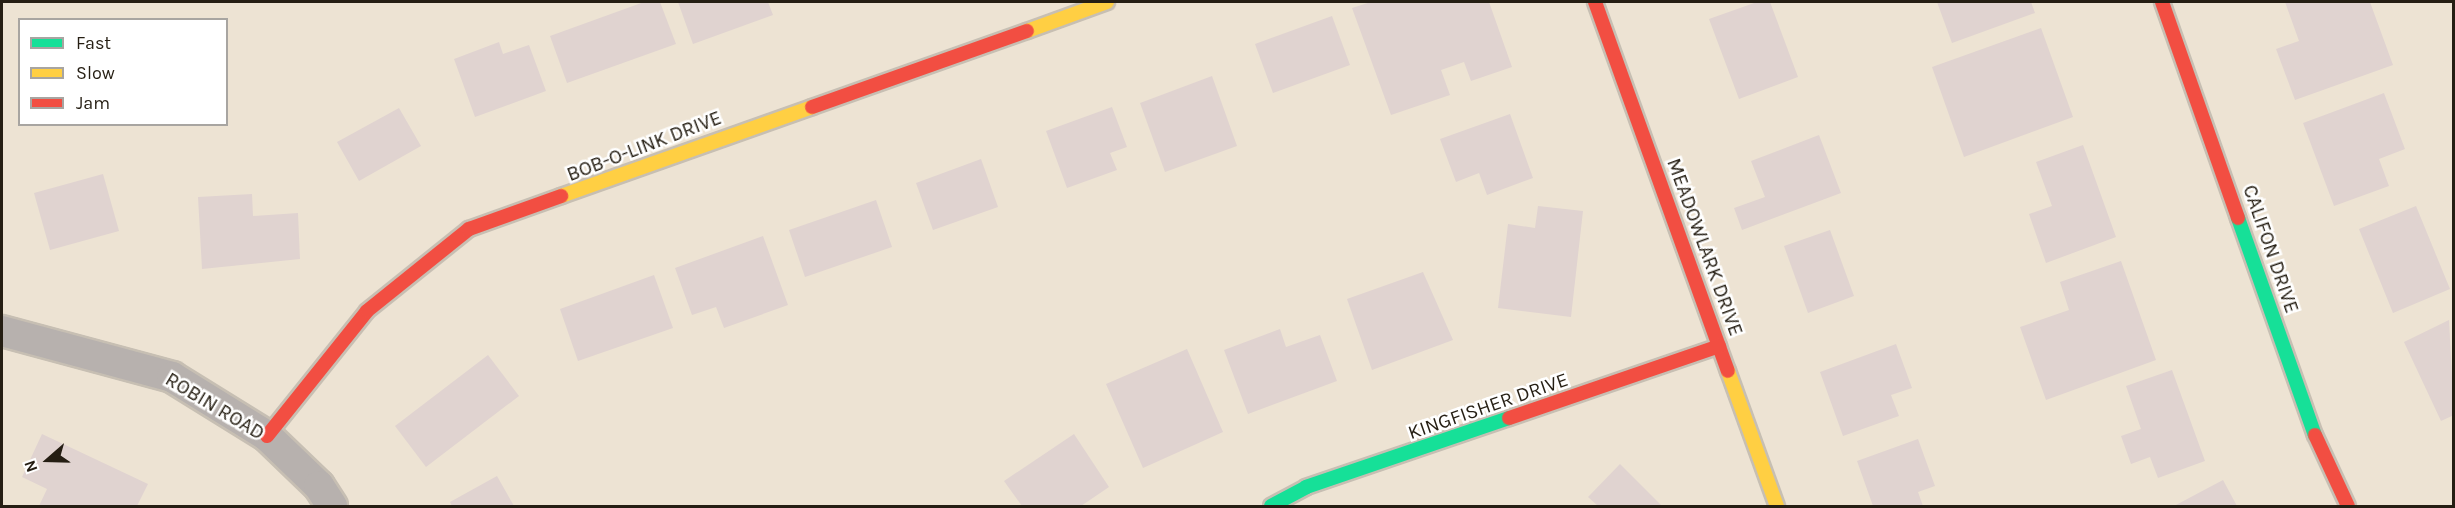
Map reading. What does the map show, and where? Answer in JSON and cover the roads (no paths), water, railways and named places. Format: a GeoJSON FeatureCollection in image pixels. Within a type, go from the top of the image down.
{"type":"FeatureCollection","features":[{"type":"Feature","properties":{"kind":"street","name":"BOB-O-LINK DRIVE"},"geometry":{"type":"LineString","coordinates":[[267,436],[367,311],[469,229],[1107,2]]}},
{"type":"Feature","properties":{"kind":"street","name":"MEADOWLARK DRIVE"},"geometry":{"type":"LineString","coordinates":[[1595,2],[1777,507]]}},
{"type":"Feature","properties":{"kind":"street","name":"CALIFON DRIVE"},"geometry":{"type":"LineString","coordinates":[[2162,2],[2308,418],[2348,507]]}},
{"type":"Feature","properties":{"kind":"street","name":"ROBIN ROAD"},"geometry":{"type":"LineString","coordinates":[[2,331],[172,377],[267,436],[319,486],[332,507]]}},
{"type":"Feature","properties":{"kind":"street","name":"KINGFISHER DRIVE"},"geometry":{"type":"LineString","coordinates":[[1271,507],[1306,487],[1719,346]]}}]}
